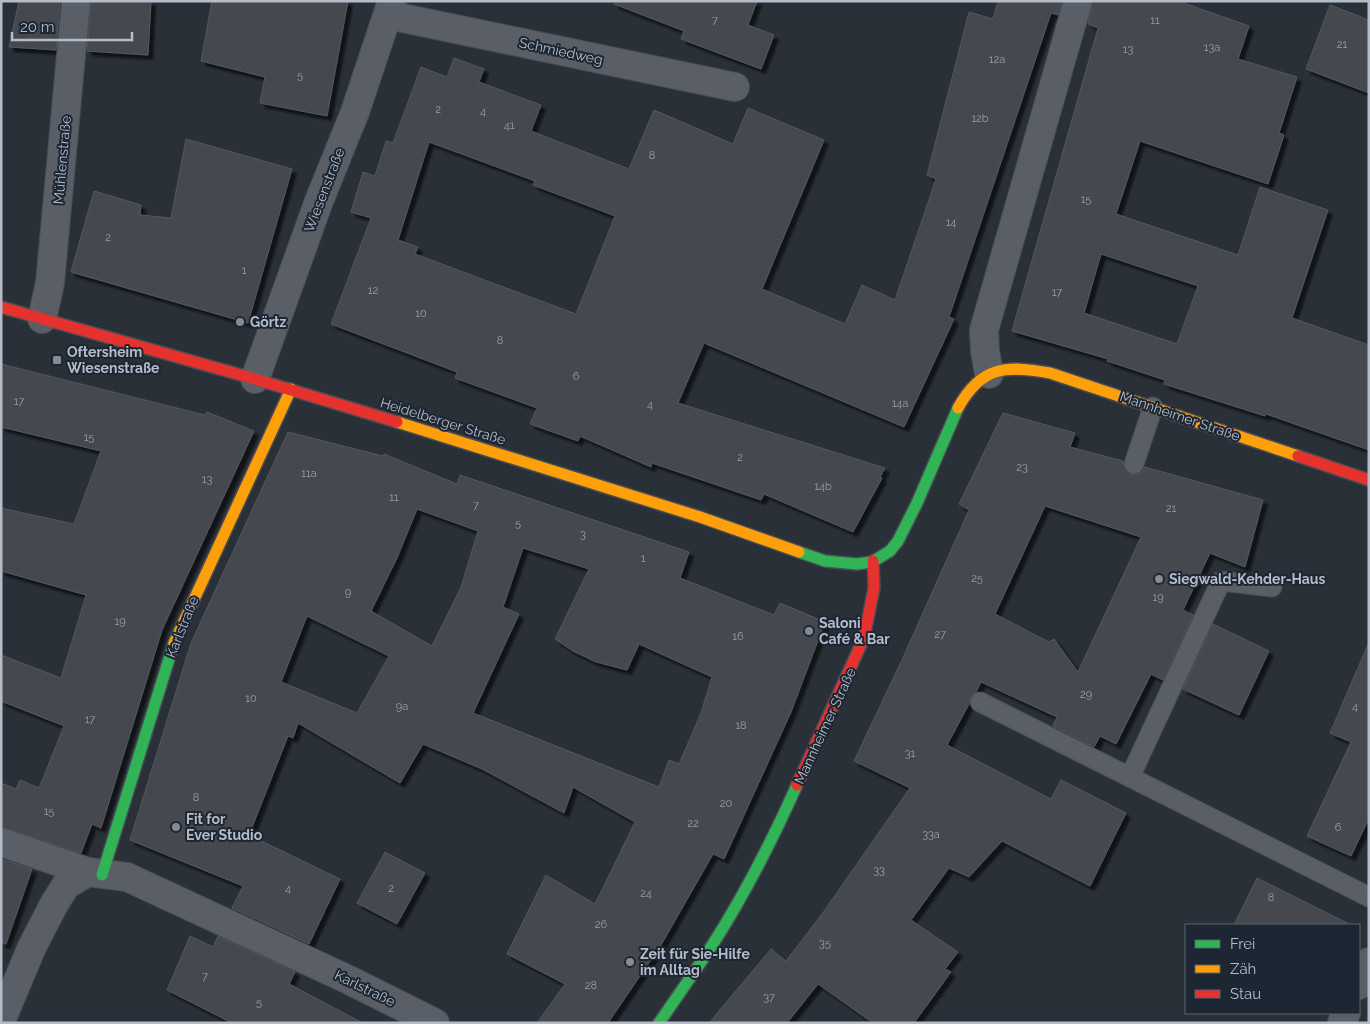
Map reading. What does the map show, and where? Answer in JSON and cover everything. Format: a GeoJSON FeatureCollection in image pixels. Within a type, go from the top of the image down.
{"type":"FeatureCollection","features":[{"type":"Feature","properties":{"kind":"street","name":"Mühlenstraße"},"geometry":{"type":"LineString","coordinates":[[42,319],[50,283],[76,1]]}},
{"type":"Feature","properties":{"kind":"street"},"geometry":{"type":"LineString","coordinates":[[989,374],[984,330],[1078,1]]}},
{"type":"Feature","properties":{"kind":"street","name":"Schmiedweg"},"geometry":{"type":"LineString","coordinates":[[390,8],[735,87]]}},
{"type":"Feature","properties":{"kind":"street","name":"Wiesenstraße"},"geometry":{"type":"LineString","coordinates":[[255,379],[319,201],[356,112],[390,8]]}},
{"type":"Feature","properties":{"kind":"street","name":"Heidelberger Straße"},"geometry":{"type":"LineString","coordinates":[[1,307],[291,389],[700,517],[825,561],[859,565],[873,561]]}},
{"type":"Feature","properties":{"kind":"street","name":"Mannheimer Straße"},"geometry":{"type":"LineString","coordinates":[[659,1023],[743,894],[781,821],[864,638],[874,588],[873,561],[889,553],[898,541],[911,517],[954,416],[966,394],[977,382],[989,374],[1009,369],[1029,369],[1050,373],[1369,480]]}},
{"type":"Feature","properties":{"kind":"street","name":"Karlstraße"},"geometry":{"type":"LineString","coordinates":[[95,874],[113,842],[176,637],[291,389]]}},
{"type":"Feature","properties":{"kind":"street","name":"Karlstraße"},"geometry":{"type":"LineString","coordinates":[[1,842],[95,874],[127,877],[349,980],[435,1023]]}},
{"type":"Feature","properties":{"kind":"street"},"geometry":{"type":"LineString","coordinates":[[1,1021],[31,949],[66,885],[95,874]]}},
{"type":"Feature","properties":{"kind":"street"},"geometry":{"type":"LineString","coordinates":[[1360,983],[1369,962]]}},
{"type":"Feature","properties":{"kind":"lane"},"geometry":{"type":"LineString","coordinates":[[1134,464],[1153,407]]}},
{"type":"Feature","properties":{"kind":"lane"},"geometry":{"type":"LineString","coordinates":[[1130,777],[1221,581],[1272,586]]}},
{"type":"Feature","properties":{"kind":"lane"},"geometry":{"type":"LineString","coordinates":[[980,702],[1369,897]]}},
{"type":"Feature","properties":{"kind":"building"},"geometry":{"type":"Polygon","coordinates":[[[19,1],[60,1],[56,50],[9,47],[19,1]]]}},
{"type":"Feature","properties":{"kind":"building"},"geometry":{"type":"Polygon","coordinates":[[[91,1],[151,1],[148,55],[87,51],[91,1]]]}},
{"type":"Feature","properties":{"kind":"building"},"geometry":{"type":"Polygon","coordinates":[[[212,1],[348,1],[327,116],[260,103],[265,77],[201,61],[212,1]]]}},
{"type":"Feature","properties":{"kind":"building"},"geometry":{"type":"Polygon","coordinates":[[[615,1],[757,1],[748,25],[774,35],[761,69],[681,39],[684,31],[614,4],[615,1]]]}},
{"type":"Feature","properties":{"kind":"building"},"geometry":{"type":"Polygon","coordinates":[[[998,1],[1062,1],[1058,15],[1051,13],[949,317],[954,319],[904,427],[704,343],[678,403],[885,468],[880,477],[882,478],[853,532],[764,494],[761,500],[652,463],[651,467],[580,436],[578,441],[530,424],[537,408],[455,378],[457,372],[331,324],[371,218],[351,212],[363,172],[375,176],[386,141],[393,143],[421,67],[447,77],[454,58],[484,69],[479,82],[541,105],[531,131],[629,169],[654,110],[733,144],[748,108],[824,140],[762,289],[845,324],[862,285],[895,300],[936,179],[927,175],[969,12],[993,19],[998,1]],[[429,142],[398,240],[418,247],[415,254],[576,314],[615,216],[533,185],[535,181],[429,142]]]}},
{"type":"Feature","properties":{"kind":"building"},"geometry":{"type":"Polygon","coordinates":[[[1093,1],[1178,1],[1249,26],[1238,59],[1297,77],[1279,133],[1284,135],[1268,184],[1140,141],[1116,214],[1238,255],[1260,187],[1328,210],[1292,318],[1369,345],[1369,450],[1266,414],[1265,416],[1164,384],[1165,380],[1107,361],[1108,359],[1012,331],[1098,28],[1088,24],[1093,1]],[[1101,254],[1084,313],[1177,344],[1198,286],[1101,254]]]}},
{"type":"Feature","properties":{"kind":"building"},"geometry":{"type":"Polygon","coordinates":[[[1330,5],[1369,20],[1369,93],[1306,69],[1330,5]]]}},
{"type":"Feature","properties":{"kind":"building"},"geometry":{"type":"Polygon","coordinates":[[[186,139],[292,169],[248,323],[71,272],[94,191],[141,205],[140,215],[171,218],[186,139]]]}},
{"type":"Feature","properties":{"kind":"building"},"geometry":{"type":"Polygon","coordinates":[[[1,364],[205,415],[207,412],[254,431],[162,630],[101,828],[92,824],[81,853],[1,827],[1,783],[16,789],[20,780],[39,788],[64,726],[1,701],[1,655],[61,678],[86,595],[1,571],[1,508],[74,524],[101,451],[1,427],[1,364]]]}},
{"type":"Feature","properties":{"kind":"building"},"geometry":{"type":"Polygon","coordinates":[[[1003,413],[1075,433],[1070,447],[1123,461],[1125,471],[1130,474],[1137,475],[1145,467],[1263,500],[1245,567],[1210,553],[1183,610],[1193,615],[1163,680],[1151,674],[1116,744],[1100,736],[1094,747],[1053,726],[1057,717],[981,682],[976,692],[970,697],[969,704],[947,745],[1051,799],[1061,780],[1126,813],[1090,886],[1002,841],[969,877],[949,868],[911,920],[958,952],[945,969],[951,972],[914,1023],[873,1023],[818,984],[787,1023],[709,1023],[771,949],[786,961],[822,914],[910,788],[854,761],[969,510],[959,504],[1003,413]],[[1045,506],[995,614],[1049,642],[1054,639],[1078,672],[1141,537],[1045,506]]]}},
{"type":"Feature","properties":{"kind":"building"},"geometry":{"type":"Polygon","coordinates":[[[288,432],[383,456],[384,454],[457,484],[460,475],[689,552],[680,578],[774,615],[780,603],[825,622],[791,712],[724,859],[713,854],[661,945],[608,1023],[537,1023],[565,984],[507,954],[546,875],[595,904],[635,822],[573,787],[564,813],[482,769],[423,744],[400,783],[298,723],[293,738],[288,736],[249,835],[340,879],[309,944],[232,908],[243,886],[130,840],[191,643],[288,432]],[[417,509],[397,558],[371,611],[432,646],[461,587],[478,531],[417,509]],[[523,548],[503,607],[519,614],[473,713],[659,787],[669,760],[679,764],[701,713],[712,677],[639,644],[627,670],[596,662],[573,651],[555,639],[589,569],[523,548]],[[307,616],[281,682],[357,713],[389,656],[307,616]]]}},
{"type":"Feature","properties":{"kind":"building"},"geometry":{"type":"Polygon","coordinates":[[[1213,624],[1269,651],[1239,715],[1183,689],[1213,624]]]}},
{"type":"Feature","properties":{"kind":"building"},"geometry":{"type":"Polygon","coordinates":[[[1369,642],[1369,818],[1351,856],[1307,836],[1351,742],[1330,733],[1369,642]]]}},
{"type":"Feature","properties":{"kind":"building"},"geometry":{"type":"Polygon","coordinates":[[[385,852],[425,873],[397,924],[357,903],[385,852]]]}},
{"type":"Feature","properties":{"kind":"building"},"geometry":{"type":"Polygon","coordinates":[[[1,859],[32,869],[6,944],[1,943],[1,859]]]}},
{"type":"Feature","properties":{"kind":"building"},"geometry":{"type":"Polygon","coordinates":[[[1257,878],[1349,924],[1234,924],[1257,878]]]}},
{"type":"Feature","properties":{"kind":"building"},"geometry":{"type":"Polygon","coordinates":[[[190,936],[213,947],[218,936],[295,972],[289,984],[363,1023],[232,1023],[167,990],[190,936]]]}},
{"type":"Feature","properties":{"kind":"traffic: fast"},"geometry":{"type":"LineString","coordinates":[[799,552],[825,561],[857,564],[872,562],[890,551],[898,541],[917,503],[958,408]]}},
{"type":"Feature","properties":{"kind":"traffic: fast"},"geometry":{"type":"LineString","coordinates":[[102,875],[174,643]]}},
{"type":"Feature","properties":{"kind":"traffic: fast"},"geometry":{"type":"LineString","coordinates":[[659,1023],[735,908],[768,847],[797,785]]}},
{"type":"Feature","properties":{"kind":"traffic: slow"},"geometry":{"type":"LineString","coordinates":[[958,408],[967,394],[986,376],[1008,369],[1034,370],[1050,373],[1298,456]]}},
{"type":"Feature","properties":{"kind":"traffic: slow"},"geometry":{"type":"LineString","coordinates":[[174,643],[291,389]]}},
{"type":"Feature","properties":{"kind":"traffic: slow"},"geometry":{"type":"LineString","coordinates":[[397,422],[700,517],[799,552]]}},
{"type":"Feature","properties":{"kind":"traffic: jam"},"geometry":{"type":"LineString","coordinates":[[1,307],[255,379],[397,422]]}},
{"type":"Feature","properties":{"kind":"traffic: jam"},"geometry":{"type":"LineString","coordinates":[[1298,456],[1369,480]]}},
{"type":"Feature","properties":{"kind":"traffic: jam"},"geometry":{"type":"LineString","coordinates":[[797,785],[864,638],[874,588],[873,561]]}},
{"type":"Feature","properties":{"kind":"place","name":"Görtz"},"geometry":{"type":"Point","coordinates":[240,322]}},
{"type":"Feature","properties":{"kind":"place","name":"Oftersheim Wiesenstraße"},"geometry":{"type":"Point","coordinates":[57,360]}},
{"type":"Feature","properties":{"kind":"place","name":"Siegwald-Kehder-Haus"},"geometry":{"type":"Point","coordinates":[1159,579]}},
{"type":"Feature","properties":{"kind":"place","name":"Saloni Café & Bar"},"geometry":{"type":"Point","coordinates":[809,631]}},
{"type":"Feature","properties":{"kind":"place","name":"Fit for Ever Studio"},"geometry":{"type":"Point","coordinates":[176,827]}},
{"type":"Feature","properties":{"kind":"place","name":"Zeit für Sie-Hilfe im Alltag"},"geometry":{"type":"Point","coordinates":[630,962]}}]}
